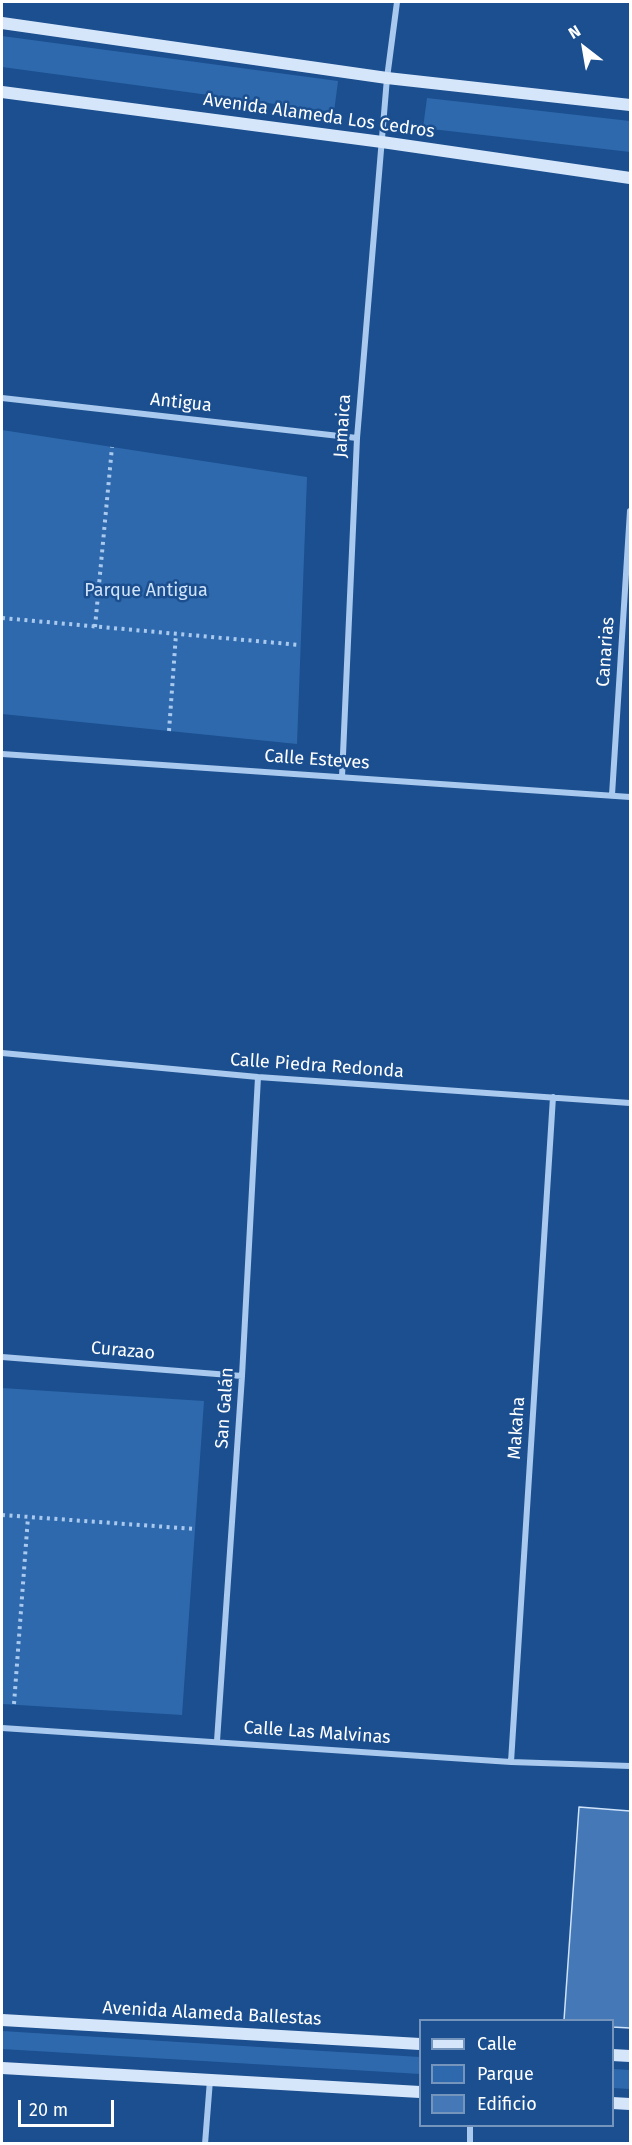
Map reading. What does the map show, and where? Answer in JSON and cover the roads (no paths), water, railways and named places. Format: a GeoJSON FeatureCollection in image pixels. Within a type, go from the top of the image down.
{"type":"FeatureCollection","features":[{"type":"Feature","properties":{"kind":"street","name":"Jamaica"},"geometry":{"type":"LineString","coordinates":[[342,777],[357,438],[387,78],[397,2]]}},
{"type":"Feature","properties":{"kind":"street"},"geometry":{"type":"LineString","coordinates":[[2,23],[387,78],[630,105]]}},
{"type":"Feature","properties":{"kind":"street","name":"Avenida Alameda Los Cedros"},"geometry":{"type":"LineString","coordinates":[[2,92],[382,142],[630,178]]}},
{"type":"Feature","properties":{"kind":"street","name":"Antigua"},"geometry":{"type":"LineString","coordinates":[[2,398],[357,438]]}},
{"type":"Feature","properties":{"kind":"street","name":"Canarias"},"geometry":{"type":"LineString","coordinates":[[612,795],[630,511]]}},
{"type":"Feature","properties":{"kind":"street","name":"Calle Esteves"},"geometry":{"type":"LineString","coordinates":[[2,754],[630,797]]}},
{"type":"Feature","properties":{"kind":"street","name":"Calle Piedra Redonda"},"geometry":{"type":"LineString","coordinates":[[2,1053],[258,1077],[630,1103]]}},
{"type":"Feature","properties":{"kind":"street","name":"San Galán"},"geometry":{"type":"LineString","coordinates":[[217,1741],[242,1376],[258,1077]]}},
{"type":"Feature","properties":{"kind":"street","name":"Makaha"},"geometry":{"type":"LineString","coordinates":[[511,1762],[553,1096]]}},
{"type":"Feature","properties":{"kind":"street","name":"Curazao"},"geometry":{"type":"LineString","coordinates":[[2,1357],[242,1376]]}},
{"type":"Feature","properties":{"kind":"street","name":"Calle Las Malvinas"},"geometry":{"type":"LineString","coordinates":[[2,1728],[511,1762],[630,1766]]}},
{"type":"Feature","properties":{"kind":"street","name":"Avenida Alameda Ballestas"},"geometry":{"type":"LineString","coordinates":[[2,2020],[419,2044]]}},
{"type":"Feature","properties":{"kind":"street"},"geometry":{"type":"LineString","coordinates":[[614,2055],[630,2056]]}},
{"type":"Feature","properties":{"kind":"street"},"geometry":{"type":"LineString","coordinates":[[2,2068],[419,2091]]}},
{"type":"Feature","properties":{"kind":"street"},"geometry":{"type":"LineString","coordinates":[[205,2144],[210,2079]]}},
{"type":"Feature","properties":{"kind":"street"},"geometry":{"type":"LineString","coordinates":[[614,2103],[630,2104]]}},
{"type":"Feature","properties":{"kind":"street"},"geometry":{"type":"LineString","coordinates":[[470,2127],[470,2144]]}},
{"type":"Feature","properties":{"kind":"park label","name":"Parque Antigua"},"geometry":{"type":"Point","coordinates":[146,591]}}]}
